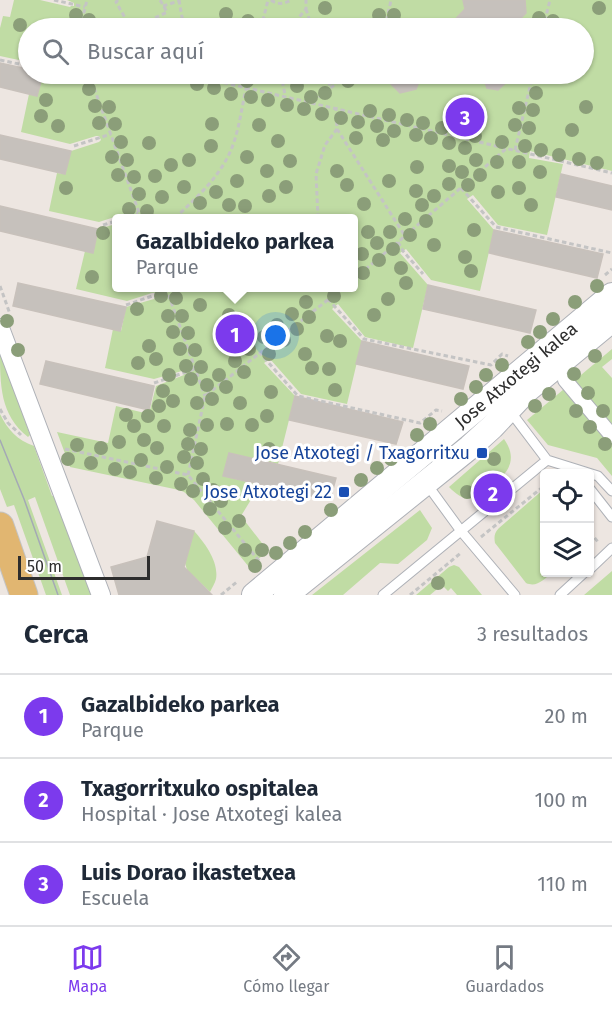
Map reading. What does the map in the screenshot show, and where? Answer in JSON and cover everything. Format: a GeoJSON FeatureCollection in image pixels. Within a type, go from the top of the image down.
{"type":"FeatureCollection","features":[{"type":"Feature","properties":{"kind":"main road","name":"Jose Atxotegi kalea"},"geometry":{"type":"LineString","coordinates":[[254,595],[612,296]]}},
{"type":"Feature","properties":{"kind":"main road","name":"Jose Atxotegi kalea"},"geometry":{"type":"LineString","coordinates":[[286,595],[470,447],[526,391],[612,320]]}},
{"type":"Feature","properties":{"kind":"main road"},"geometry":{"type":"LineString","coordinates":[[0,526],[24,595]]}},
{"type":"Feature","properties":{"kind":"street"},"geometry":{"type":"LineString","coordinates":[[0,328],[101,595]]}},
{"type":"Feature","properties":{"kind":"street"},"geometry":{"type":"LineString","coordinates":[[565,380],[612,436]]}},
{"type":"Feature","properties":{"kind":"lane"},"geometry":{"type":"LineString","coordinates":[[509,409],[546,460],[570,469]]}},
{"type":"Feature","properties":{"kind":"lane"},"geometry":{"type":"LineString","coordinates":[[383,595],[546,460]]}},
{"type":"Feature","properties":{"kind":"lane"},"geometry":{"type":"LineString","coordinates":[[594,475],[598,476],[612,492]]}},
{"type":"Feature","properties":{"kind":"lane"},"geometry":{"type":"LineString","coordinates":[[426,483],[460,531],[515,595]]}},
{"type":"Feature","properties":{"kind":"lane"},"geometry":{"type":"LineString","coordinates":[[594,494],[612,517]]}},
{"type":"Feature","properties":{"kind":"lane"},"geometry":{"type":"LineString","coordinates":[[594,564],[612,548]]}},
{"type":"Feature","properties":{"kind":"lane"},"geometry":{"type":"LineString","coordinates":[[560,595],[580,577]]}},
{"type":"Feature","properties":{"kind":"path"},"geometry":{"type":"LineString","coordinates":[[54,0],[86,7]]}},
{"type":"Feature","properties":{"kind":"path"},"geometry":{"type":"LineString","coordinates":[[83,18],[87,0]]}},
{"type":"Feature","properties":{"kind":"path"},"geometry":{"type":"LineString","coordinates":[[118,0],[116,2],[126,18]]}},
{"type":"Feature","properties":{"kind":"path"},"geometry":{"type":"LineString","coordinates":[[154,18],[167,12],[160,0]]}},
{"type":"Feature","properties":{"kind":"path"},"geometry":{"type":"LineString","coordinates":[[164,6],[179,0],[182,18]]}},
{"type":"Feature","properties":{"kind":"path"},"geometry":{"type":"LineString","coordinates":[[264,18],[269,0],[279,4],[291,0]]}},
{"type":"Feature","properties":{"kind":"path"},"geometry":{"type":"LineString","coordinates":[[306,0],[309,18]]}},
{"type":"Feature","properties":{"kind":"path"},"geometry":{"type":"LineString","coordinates":[[387,18],[391,0]]}},
{"type":"Feature","properties":{"kind":"path"},"geometry":{"type":"LineString","coordinates":[[546,18],[550,0]]}},
{"type":"Feature","properties":{"kind":"path"},"geometry":{"type":"LineString","coordinates":[[298,18],[306,9]]}},
{"type":"Feature","properties":{"kind":"path"},"geometry":{"type":"LineString","coordinates":[[0,60],[18,64]]}},
{"type":"Feature","properties":{"kind":"path"},"geometry":{"type":"LineString","coordinates":[[93,84],[138,213]]}},
{"type":"Feature","properties":{"kind":"path"},"geometry":{"type":"LineString","coordinates":[[232,84],[612,173]]}},
{"type":"Feature","properties":{"kind":"path"},"geometry":{"type":"LineString","coordinates":[[178,214],[213,180],[231,151],[247,84]]}},
{"type":"Feature","properties":{"kind":"path"},"geometry":{"type":"LineString","coordinates":[[283,84],[285,96]]}},
{"type":"Feature","properties":{"kind":"path"},"geometry":{"type":"LineString","coordinates":[[313,102],[334,84]]}},
{"type":"Feature","properties":{"kind":"path"},"geometry":{"type":"LineString","coordinates":[[515,150],[531,84]]}},
{"type":"Feature","properties":{"kind":"path"},"geometry":{"type":"LineString","coordinates":[[336,107],[337,129],[405,236]]}},
{"type":"Feature","properties":{"kind":"path"},"geometry":{"type":"LineString","coordinates":[[318,214],[316,174],[325,145],[337,129]]}},
{"type":"Feature","properties":{"kind":"path"},"geometry":{"type":"LineString","coordinates":[[75,146],[111,134]]}},
{"type":"Feature","properties":{"kind":"path"},"geometry":{"type":"LineString","coordinates":[[358,276],[507,148]]}},
{"type":"Feature","properties":{"kind":"path"},"geometry":{"type":"LineString","coordinates":[[461,188],[496,227],[612,253]]}},
{"type":"Feature","properties":{"kind":"path"},"geometry":{"type":"LineString","coordinates":[[103,225],[112,222]]}},
{"type":"Feature","properties":{"kind":"path"},"geometry":{"type":"LineString","coordinates":[[398,242],[423,274]]}},
{"type":"Feature","properties":{"kind":"path"},"geometry":{"type":"LineString","coordinates":[[126,305],[158,292]]}},
{"type":"Feature","properties":{"kind":"path"},"geometry":{"type":"LineString","coordinates":[[167,292],[205,396],[188,475]]}},
{"type":"Feature","properties":{"kind":"path"},"geometry":{"type":"LineString","coordinates":[[205,396],[338,292]]}},
{"type":"Feature","properties":{"kind":"path"},"geometry":{"type":"LineString","coordinates":[[328,299],[364,339],[491,365],[502,354],[508,356]]}},
{"type":"Feature","properties":{"kind":"path"},"geometry":{"type":"LineString","coordinates":[[259,352],[298,396],[420,423],[436,410],[442,411]]}},
{"type":"Feature","properties":{"kind":"path"},"geometry":{"type":"LineString","coordinates":[[154,383],[195,369]]}},
{"type":"Feature","properties":{"kind":"path"},"geometry":{"type":"LineString","coordinates":[[58,448],[188,475],[260,562]]}},
{"type":"Feature","properties":{"kind":"green space"},"geometry":{"type":"Polygon","coordinates":[[[14,0],[40,0],[70,7],[74,6],[74,3],[67,0],[612,0],[612,171],[530,151],[529,158],[563,164],[547,235],[498,225],[473,195],[467,199],[494,230],[480,291],[431,280],[406,249],[400,253],[428,285],[413,348],[365,337],[338,304],[332,309],[362,341],[347,404],[301,394],[270,359],[264,363],[295,396],[278,464],[229,453],[223,476],[260,485],[241,516],[268,551],[249,567],[194,500],[184,492],[70,467],[57,432],[108,443],[116,406],[149,414],[156,386],[184,375],[182,371],[154,379],[105,368],[113,329],[121,331],[126,307],[156,297],[155,293],[152,293],[127,301],[76,289],[85,251],[93,252],[98,229],[112,225],[112,292],[358,292],[358,214],[112,214],[112,218],[99,222],[49,211],[57,173],[65,174],[71,151],[101,140],[99,136],[96,136],[70,144],[21,132],[29,94],[37,96],[40,84],[594,84],[594,18],[18,18],[18,60],[0,56],[0,28],[3,16],[10,17],[14,0]]]}},
{"type":"Feature","properties":{"kind":"green space"},"geometry":{"type":"Polygon","coordinates":[[[612,349],[612,359],[602,367],[612,378],[612,427],[575,380],[612,349]]]}},
{"type":"Feature","properties":{"kind":"green space"},"geometry":{"type":"Polygon","coordinates":[[[0,350],[30,435],[28,437],[12,419],[7,409],[1,387],[0,350]]]}},
{"type":"Feature","properties":{"kind":"green space"},"geometry":{"type":"Polygon","coordinates":[[[564,389],[567,389],[612,443],[612,476],[597,458],[548,445],[527,420],[564,389]]]}},
{"type":"Feature","properties":{"kind":"green space"},"geometry":{"type":"Polygon","coordinates":[[[0,414],[14,434],[34,446],[52,496],[64,505],[97,595],[70,595],[35,497],[28,500],[62,595],[46,595],[14,505],[7,507],[0,489],[0,414]]]}},
{"type":"Feature","properties":{"kind":"green space"},"geometry":{"type":"Polygon","coordinates":[[[504,439],[511,458],[509,466],[499,480],[472,499],[461,497],[449,487],[504,439]]]}},
{"type":"Feature","properties":{"kind":"green space"},"geometry":{"type":"Polygon","coordinates":[[[540,492],[540,577],[547,577],[534,584],[526,583],[495,543],[495,535],[499,528],[540,492]]]}},
{"type":"Feature","properties":{"kind":"green space"},"geometry":{"type":"Polygon","coordinates":[[[420,510],[432,528],[427,540],[398,564],[380,563],[343,595],[312,595],[420,510]]]}},
{"type":"Feature","properties":{"kind":"green space"},"geometry":{"type":"Polygon","coordinates":[[[194,531],[207,547],[215,566],[216,579],[210,592],[187,570],[185,563],[194,531]]]}},
{"type":"Feature","properties":{"kind":"green space"},"geometry":{"type":"Polygon","coordinates":[[[454,565],[459,567],[482,595],[457,595],[451,588],[448,591],[442,585],[430,595],[416,595],[449,567],[454,565]]]}},
{"type":"Feature","properties":{"kind":"green space"},"geometry":{"type":"Polygon","coordinates":[[[612,571],[612,595],[584,595],[612,571]]]}},
{"type":"Feature","properties":{"kind":"building"},"geometry":{"type":"Polygon","coordinates":[[[463,0],[525,0],[526,13],[521,18],[456,18],[465,9],[463,0]]]}},
{"type":"Feature","properties":{"kind":"building"},"geometry":{"type":"Polygon","coordinates":[[[0,63],[18,67],[18,84],[40,84],[37,96],[0,87],[0,63]]]}},
{"type":"Feature","properties":{"kind":"building"},"geometry":{"type":"Polygon","coordinates":[[[391,84],[418,84],[416,89],[400,93],[391,84]]]}},
{"type":"Feature","properties":{"kind":"building"},"geometry":{"type":"Polygon","coordinates":[[[486,84],[504,84],[498,90],[487,88],[486,84]]]}},
{"type":"Feature","properties":{"kind":"building"},"geometry":{"type":"Polygon","coordinates":[[[0,135],[71,151],[65,174],[0,159],[0,135]]]}},
{"type":"Feature","properties":{"kind":"building"},"geometry":{"type":"Polygon","coordinates":[[[561,174],[612,186],[612,210],[556,197],[561,174]]]}},
{"type":"Feature","properties":{"kind":"building"},"geometry":{"type":"Polygon","coordinates":[[[0,206],[98,229],[93,253],[0,231],[0,206]]]}},
{"type":"Feature","properties":{"kind":"building"},"geometry":{"type":"Polygon","coordinates":[[[494,230],[603,254],[597,278],[489,253],[494,230]]]}},
{"type":"Feature","properties":{"kind":"building"},"geometry":{"type":"Polygon","coordinates":[[[18,283],[126,307],[120,331],[13,306],[18,283]]]}},
{"type":"Feature","properties":{"kind":"building"},"geometry":{"type":"Polygon","coordinates":[[[428,285],[536,310],[530,333],[423,309],[428,285]]]}},
{"type":"Feature","properties":{"kind":"building"},"geometry":{"type":"Polygon","coordinates":[[[362,341],[469,366],[463,389],[356,364],[362,341]]]}},
{"type":"Feature","properties":{"kind":"building"},"geometry":{"type":"Polygon","coordinates":[[[46,361],[154,386],[149,410],[40,384],[46,361]]]}},
{"type":"Feature","properties":{"kind":"building"},"geometry":{"type":"Polygon","coordinates":[[[295,396],[403,422],[396,444],[289,420],[295,396]]]}},
{"type":"Feature","properties":{"kind":"building"},"geometry":{"type":"Polygon","coordinates":[[[229,453],[336,478],[330,500],[223,476],[229,453]]]}},
{"type":"Feature","properties":{"kind":"building"},"geometry":{"type":"Polygon","coordinates":[[[157,521],[194,531],[184,567],[212,595],[119,595],[111,567],[147,557],[157,521]]]}},
{"type":"Feature","properties":{"kind":"tram line"},"geometry":{"type":"LineString","coordinates":[[0,440],[24,499],[58,595]]}},
{"type":"Feature","properties":{"kind":"place","name":"Luis Dorao ikastetxea"},"geometry":{"type":"Point","coordinates":[465,117]}},
{"type":"Feature","properties":{"kind":"place","name":"Gazalbideko parkea"},"geometry":{"type":"Point","coordinates":[235,334]}},
{"type":"Feature","properties":{"kind":"place","name":"Jose Atxotegi / Txagorritxu"},"geometry":{"type":"Point","coordinates":[482,453]}},
{"type":"Feature","properties":{"kind":"place","name":"Jose Atxotegi 22"},"geometry":{"type":"Point","coordinates":[344,492]}},
{"type":"Feature","properties":{"kind":"place","name":"Txagorritxuko ospitalea"},"geometry":{"type":"Point","coordinates":[493,493]}}]}
